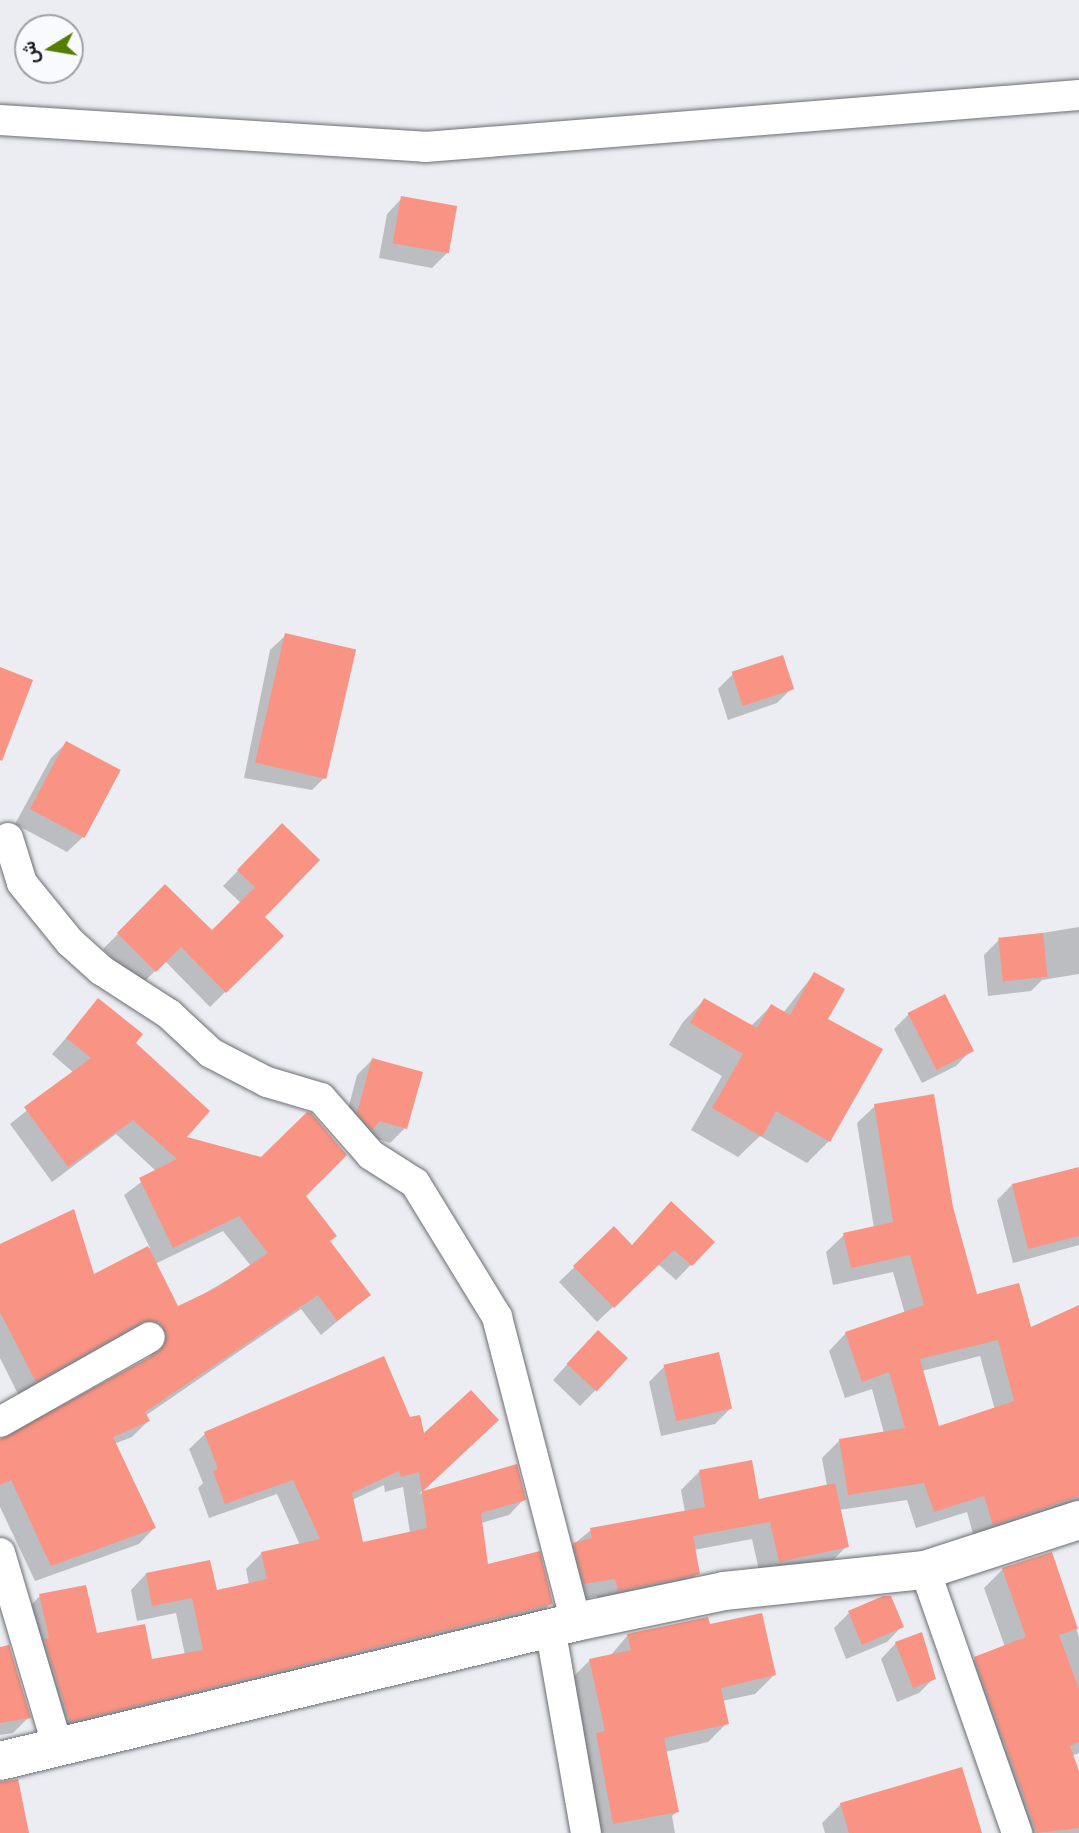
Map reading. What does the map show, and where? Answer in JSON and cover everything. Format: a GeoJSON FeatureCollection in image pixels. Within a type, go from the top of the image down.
{"type":"FeatureCollection","features":[{"type":"Feature","properties":{"kind":"street"},"geometry":{"type":"LineString","coordinates":[[0,120],[425,147],[1079,95]]}},
{"type":"Feature","properties":{"kind":"street"},"geometry":{"type":"LineString","coordinates":[[8,838],[22,883],[70,942],[101,970],[169,1013],[211,1054],[267,1082],[321,1098],[372,1155],[415,1183],[497,1317],[563,1624],[586,1833]]}},
{"type":"Feature","properties":{"kind":"street"},"geometry":{"type":"LineString","coordinates":[[0,1422],[150,1337]]}},
{"type":"Feature","properties":{"kind":"street"},"geometry":{"type":"LineString","coordinates":[[0,1761],[563,1624],[724,1591],[925,1570],[1079,1520]]}},
{"type":"Feature","properties":{"kind":"street"},"geometry":{"type":"LineString","coordinates":[[0,1553],[58,1747]]}},
{"type":"Feature","properties":{"kind":"street"},"geometry":{"type":"LineString","coordinates":[[925,1570],[1017,1833]]}},
{"type":"Feature","properties":{"kind":"building"},"geometry":{"type":"Polygon","coordinates":[[[401,196],[457,206],[449,253],[393,243],[401,196]]]}},
{"type":"Feature","properties":{"kind":"building"},"geometry":{"type":"Polygon","coordinates":[[[285,633],[356,649],[326,779],[255,763],[285,633]]]}},
{"type":"Feature","properties":{"kind":"building"},"geometry":{"type":"Polygon","coordinates":[[[783,655],[794,689],[743,706],[732,672],[783,655]]]}},
{"type":"Feature","properties":{"kind":"building"},"geometry":{"type":"Polygon","coordinates":[[[0,667],[33,680],[2,761],[0,760],[0,667]]]}},
{"type":"Feature","properties":{"kind":"building"},"geometry":{"type":"Polygon","coordinates":[[[66,741],[121,770],[85,838],[30,809],[66,741]]]}},
{"type":"Feature","properties":{"kind":"building"},"geometry":{"type":"Polygon","coordinates":[[[282,823],[320,860],[265,917],[284,936],[226,993],[181,947],[156,972],[117,933],[165,884],[212,930],[255,887],[237,870],[282,823]]]}},
{"type":"Feature","properties":{"kind":"building"},"geometry":{"type":"Polygon","coordinates":[[[1043,933],[1048,977],[1003,981],[998,938],[1043,933]]]}},
{"type":"Feature","properties":{"kind":"building"},"geometry":{"type":"Polygon","coordinates":[[[814,972],[845,989],[828,1019],[883,1049],[830,1142],[776,1111],[762,1137],[712,1108],[743,1054],[690,1023],[704,998],[757,1028],[771,1004],[790,1015],[814,972]]]}},
{"type":"Feature","properties":{"kind":"building"},"geometry":{"type":"Polygon","coordinates":[[[945,994],[974,1051],[937,1070],[908,1013],[945,994]]]}},
{"type":"Feature","properties":{"kind":"building"},"geometry":{"type":"Polygon","coordinates":[[[98,998],[143,1034],[136,1043],[210,1111],[187,1137],[261,1157],[307,1112],[311,1113],[347,1155],[306,1196],[337,1236],[330,1241],[371,1295],[337,1321],[318,1295],[145,1412],[150,1421],[113,1437],[156,1528],[51,1566],[11,1480],[0,1485],[0,1439],[159,1352],[167,1336],[159,1322],[142,1322],[36,1382],[0,1312],[0,1244],[74,1209],[94,1274],[148,1246],[178,1306],[216,1288],[268,1253],[239,1216],[173,1248],[139,1178],[177,1159],[133,1120],[68,1167],[24,1107],[91,1058],[66,1038],[98,998]]]}},
{"type":"Feature","properties":{"kind":"building"},"geometry":{"type":"Polygon","coordinates":[[[372,1058],[423,1072],[407,1129],[380,1121],[372,1130],[357,1113],[372,1058]]]}},
{"type":"Feature","properties":{"kind":"building"},"geometry":{"type":"Polygon","coordinates":[[[934,1094],[953,1207],[977,1294],[1019,1283],[1031,1327],[1079,1305],[1079,1496],[993,1525],[984,1496],[934,1512],[924,1483],[848,1495],[839,1439],[905,1428],[889,1372],[862,1382],[845,1332],[924,1305],[910,1255],[851,1268],[843,1233],[893,1222],[874,1104],[934,1094]],[[998,1340],[920,1359],[939,1426],[1014,1401],[998,1340]]]}},
{"type":"Feature","properties":{"kind":"building"},"geometry":{"type":"Polygon","coordinates":[[[1079,1167],[1079,1236],[1028,1249],[1012,1184],[1079,1167]]]}},
{"type":"Feature","properties":{"kind":"building"},"geometry":{"type":"Polygon","coordinates":[[[671,1201],[715,1242],[692,1266],[674,1250],[614,1308],[573,1266],[614,1226],[632,1245],[671,1201]]]}},
{"type":"Feature","properties":{"kind":"building"},"geometry":{"type":"Polygon","coordinates":[[[598,1330],[628,1358],[597,1392],[567,1364],[598,1330]]]}},
{"type":"Feature","properties":{"kind":"building"},"geometry":{"type":"Polygon","coordinates":[[[719,1352],[732,1409],[677,1421],[663,1365],[719,1352]]]}},
{"type":"Feature","properties":{"kind":"building"},"geometry":{"type":"Polygon","coordinates":[[[384,1356],[410,1417],[420,1415],[424,1433],[471,1390],[499,1420],[423,1491],[517,1464],[526,1500],[481,1513],[488,1564],[540,1551],[553,1604],[70,1722],[44,1639],[49,1638],[39,1594],[86,1585],[97,1633],[145,1624],[152,1659],[203,1650],[192,1598],[152,1606],[146,1573],[210,1560],[217,1590],[267,1579],[261,1552],[320,1539],[293,1480],[225,1504],[213,1471],[218,1469],[204,1432],[384,1356]],[[399,1471],[352,1493],[363,1542],[427,1528],[419,1472],[401,1477],[399,1471]]]}},
{"type":"Feature","properties":{"kind":"building"},"geometry":{"type":"Polygon","coordinates":[[[752,1460],[759,1499],[835,1483],[849,1547],[779,1562],[770,1522],[693,1536],[700,1574],[618,1591],[615,1579],[584,1584],[573,1543],[592,1538],[590,1528],[705,1507],[699,1470],[752,1460]]]}},
{"type":"Feature","properties":{"kind":"building"},"geometry":{"type":"Polygon","coordinates":[[[1052,1552],[1078,1629],[1059,1635],[1079,1689],[1079,1742],[1070,1746],[1079,1771],[1079,1828],[1037,1833],[974,1657],[1026,1637],[1002,1568],[1052,1552]]]}},
{"type":"Feature","properties":{"kind":"building"},"geometry":{"type":"Polygon","coordinates":[[[883,1596],[891,1596],[904,1627],[862,1645],[848,1611],[883,1596]]]}},
{"type":"Feature","properties":{"kind":"building"},"geometry":{"type":"Polygon","coordinates":[[[762,1613],[776,1675],[721,1688],[729,1724],[664,1738],[679,1812],[613,1824],[596,1733],[605,1731],[589,1659],[631,1650],[627,1634],[708,1617],[710,1624],[762,1613]]]}},
{"type":"Feature","properties":{"kind":"building"},"geometry":{"type":"Polygon","coordinates":[[[922,1632],[936,1679],[913,1688],[895,1642],[922,1632]]]}},
{"type":"Feature","properties":{"kind":"building"},"geometry":{"type":"Polygon","coordinates":[[[9,1645],[31,1718],[0,1723],[0,1647],[9,1645]]]}},
{"type":"Feature","properties":{"kind":"building"},"geometry":{"type":"Polygon","coordinates":[[[962,1767],[982,1833],[849,1833],[840,1803],[962,1767]]]}},
{"type":"Feature","properties":{"kind":"building"},"geometry":{"type":"Polygon","coordinates":[[[18,1779],[29,1833],[0,1833],[0,1782],[18,1779]]]}}]}
